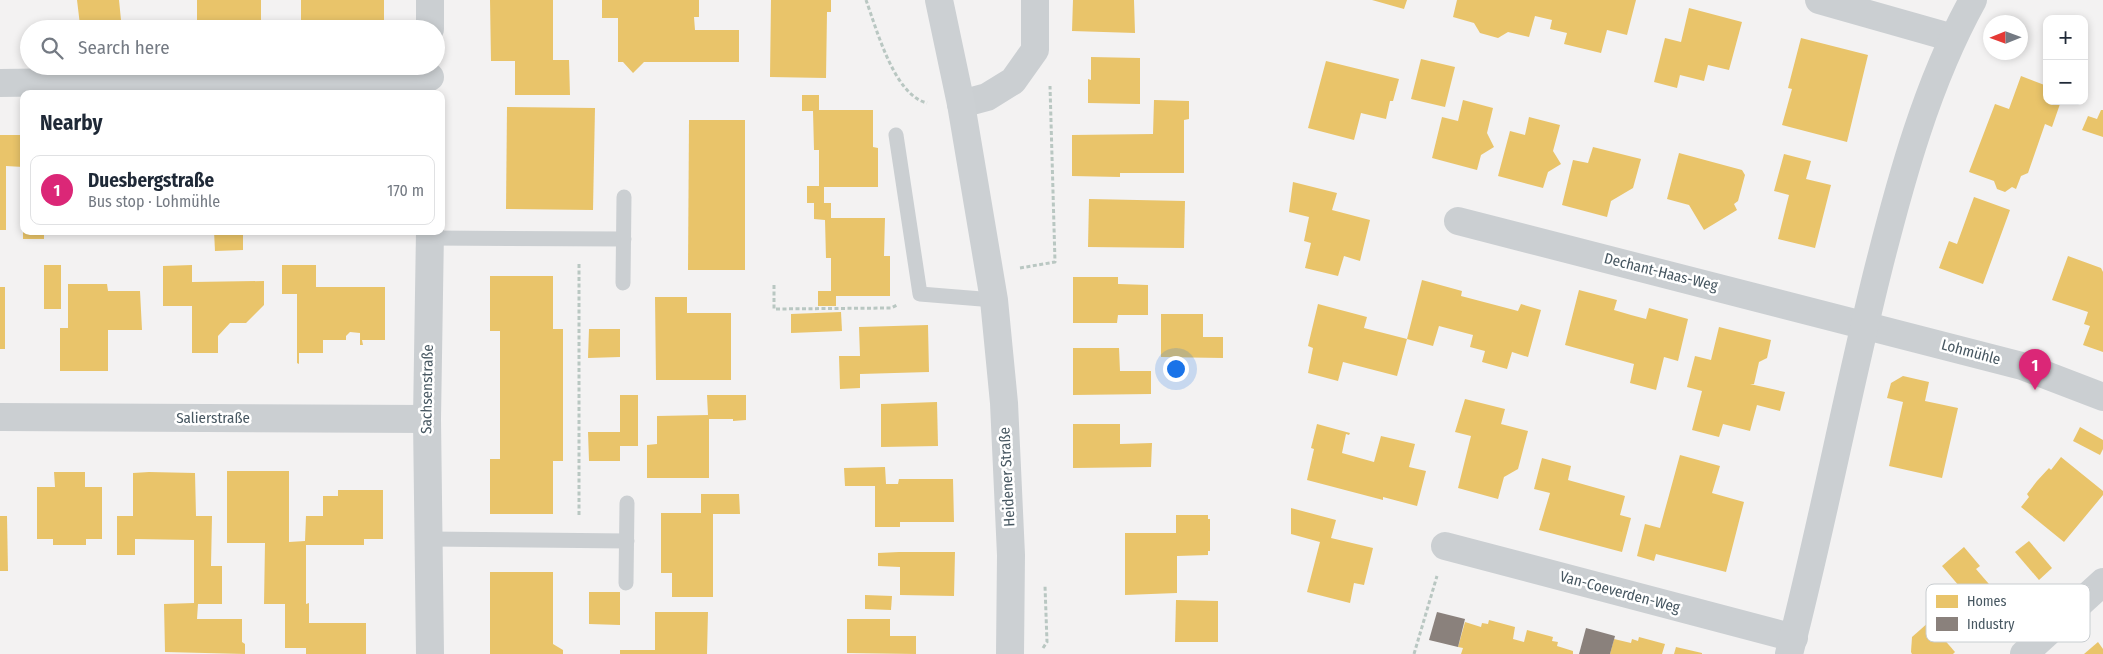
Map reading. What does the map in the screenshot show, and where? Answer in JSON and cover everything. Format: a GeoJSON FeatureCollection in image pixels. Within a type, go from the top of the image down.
{"type":"FeatureCollection","features":[{"type":"Feature","properties":{"kind":"main road","name":"Heidener Straße"},"geometry":{"type":"LineString","coordinates":[[939,0],[961,104],[994,300],[1004,403],[1011,555],[1010,654]]}},
{"type":"Feature","properties":{"kind":"street"},"geometry":{"type":"LineString","coordinates":[[430,0],[430,20]]}},
{"type":"Feature","properties":{"kind":"street"},"geometry":{"type":"LineString","coordinates":[[961,104],[986,97],[1013,81],[1035,50],[1035,0]]}},
{"type":"Feature","properties":{"kind":"street"},"geometry":{"type":"LineString","coordinates":[[1819,0],[1952,38]]}},
{"type":"Feature","properties":{"kind":"street"},"geometry":{"type":"LineString","coordinates":[[1792,646],[1865,324],[1901,180],[1952,38],[1973,0]]}},
{"type":"Feature","properties":{"kind":"street"},"geometry":{"type":"LineString","coordinates":[[0,83],[430,79]]}},
{"type":"Feature","properties":{"kind":"street","name":"Dechant-Haas-Weg"},"geometry":{"type":"LineString","coordinates":[[1458,221],[1865,324]]}},
{"type":"Feature","properties":{"kind":"street","name":"Sachsenstraße"},"geometry":{"type":"LineString","coordinates":[[430,235],[427,419],[430,654]]}},
{"type":"Feature","properties":{"kind":"street","name":"Lohmühle"},"geometry":{"type":"LineString","coordinates":[[1865,324],[2022,366],[2103,397]]}},
{"type":"Feature","properties":{"kind":"street","name":"Salierstraße"},"geometry":{"type":"LineString","coordinates":[[0,417],[427,419]]}},
{"type":"Feature","properties":{"kind":"street","name":"Van-Coeverden-Weg"},"geometry":{"type":"LineString","coordinates":[[1445,546],[1792,646]]}},
{"type":"Feature","properties":{"kind":"street"},"geometry":{"type":"LineString","coordinates":[[2090,594],[2103,582]]}},
{"type":"Feature","properties":{"kind":"street"},"geometry":{"type":"LineString","coordinates":[[2024,654],[2037,642]]}},
{"type":"Feature","properties":{"kind":"lane"},"geometry":{"type":"LineString","coordinates":[[896,134],[920,294],[994,300]]}},
{"type":"Feature","properties":{"kind":"lane"},"geometry":{"type":"LineString","coordinates":[[623,283],[624,197]]}},
{"type":"Feature","properties":{"kind":"lane","name":"Sachsenstraße"},"geometry":{"type":"LineString","coordinates":[[430,235],[624,239]]}},
{"type":"Feature","properties":{"kind":"lane"},"geometry":{"type":"LineString","coordinates":[[626,583],[627,503]]}},
{"type":"Feature","properties":{"kind":"lane"},"geometry":{"type":"LineString","coordinates":[[429,539],[627,541]]}},
{"type":"Feature","properties":{"kind":"path"},"geometry":{"type":"LineString","coordinates":[[866,0],[884,48],[904,88],[919,101],[932,104],[961,104]]}},
{"type":"Feature","properties":{"kind":"path"},"geometry":{"type":"LineString","coordinates":[[990,272],[1054,262],[1050,79],[1035,50]]}},
{"type":"Feature","properties":{"kind":"path"},"geometry":{"type":"LineString","coordinates":[[578,541],[580,238]]}},
{"type":"Feature","properties":{"kind":"path"},"geometry":{"type":"LineString","coordinates":[[774,286],[774,309],[891,308],[920,294]]}},
{"type":"Feature","properties":{"kind":"path"},"geometry":{"type":"LineString","coordinates":[[1414,654],[1445,546]]}},
{"type":"Feature","properties":{"kind":"building: Homes"},"geometry":{"type":"Polygon","coordinates":[[[77,0],[119,0],[121,20],[79,20],[77,0]]]}},
{"type":"Feature","properties":{"kind":"building: Homes"},"geometry":{"type":"Polygon","coordinates":[[[197,0],[261,0],[261,20],[197,20],[197,0]]]}},
{"type":"Feature","properties":{"kind":"building: Homes"},"geometry":{"type":"Polygon","coordinates":[[[301,0],[384,0],[384,20],[301,20],[301,0]]]}},
{"type":"Feature","properties":{"kind":"building: Homes"},"geometry":{"type":"Polygon","coordinates":[[[490,0],[553,0],[553,60],[569,60],[570,95],[515,95],[515,61],[491,61],[490,0]]]}},
{"type":"Feature","properties":{"kind":"building: Homes"},"geometry":{"type":"Polygon","coordinates":[[[602,0],[699,0],[699,17],[694,17],[695,30],[739,30],[739,62],[644,62],[633,73],[623,62],[618,62],[618,18],[602,18],[602,0]]]}},
{"type":"Feature","properties":{"kind":"building: Homes"},"geometry":{"type":"Polygon","coordinates":[[[771,0],[831,0],[831,12],[827,12],[826,78],[770,77],[771,0]]]}},
{"type":"Feature","properties":{"kind":"building: Homes"},"geometry":{"type":"Polygon","coordinates":[[[1073,0],[1134,0],[1135,33],[1072,31],[1073,0]]]}},
{"type":"Feature","properties":{"kind":"building: Homes"},"geometry":{"type":"Polygon","coordinates":[[[1372,0],[1407,0],[1404,9],[1372,0]]]}},
{"type":"Feature","properties":{"kind":"building: Homes"},"geometry":{"type":"Polygon","coordinates":[[[1457,0],[1636,0],[1627,35],[1607,30],[1601,53],[1564,44],[1567,33],[1550,29],[1552,20],[1535,16],[1529,37],[1508,32],[1498,38],[1480,33],[1474,23],[1453,17],[1457,0]]]}},
{"type":"Feature","properties":{"kind":"building: Homes"},"geometry":{"type":"Polygon","coordinates":[[[1689,8],[1742,22],[1729,70],[1708,65],[1704,81],[1680,75],[1677,88],[1654,82],[1665,38],[1681,42],[1689,8]]]}},
{"type":"Feature","properties":{"kind":"building: Homes"},"geometry":{"type":"Polygon","coordinates":[[[1801,38],[1868,55],[1847,142],[1782,125],[1792,89],[1788,88],[1801,38]]]}},
{"type":"Feature","properties":{"kind":"building: Homes"},"geometry":{"type":"Polygon","coordinates":[[[1091,57],[1140,58],[1140,104],[1088,103],[1088,79],[1091,80],[1091,57]]]}},
{"type":"Feature","properties":{"kind":"building: Homes"},"geometry":{"type":"Polygon","coordinates":[[[1421,59],[1455,67],[1445,107],[1411,99],[1421,59]]]}},
{"type":"Feature","properties":{"kind":"building: Homes"},"geometry":{"type":"Polygon","coordinates":[[[1326,61],[1399,79],[1393,101],[1390,101],[1386,119],[1361,113],[1354,140],[1308,128],[1326,61]]]}},
{"type":"Feature","properties":{"kind":"building: Homes"},"geometry":{"type":"Polygon","coordinates":[[[2021,76],[2043,84],[2043,105],[2060,105],[2052,127],[2045,124],[2028,173],[2021,176],[2016,189],[2012,187],[2005,192],[1997,189],[1994,181],[1969,172],[1995,104],[2009,109],[2021,76]]]}},
{"type":"Feature","properties":{"kind":"building: Homes"},"geometry":{"type":"Polygon","coordinates":[[[802,95],[819,95],[819,110],[873,110],[873,147],[878,148],[878,187],[824,187],[824,203],[831,203],[831,218],[885,218],[884,256],[890,256],[890,296],[836,296],[836,306],[818,306],[818,291],[831,291],[831,258],[826,258],[825,220],[814,219],[814,203],[807,203],[807,186],[819,186],[819,150],[814,150],[813,111],[802,111],[802,95]]]}},
{"type":"Feature","properties":{"kind":"building: Homes"},"geometry":{"type":"Polygon","coordinates":[[[1154,100],[1189,101],[1189,119],[1184,120],[1184,173],[1120,173],[1120,177],[1072,176],[1072,135],[1153,134],[1154,100]]]}},
{"type":"Feature","properties":{"kind":"building: Homes"},"geometry":{"type":"Polygon","coordinates":[[[1463,100],[1493,108],[1487,133],[1494,147],[1481,155],[1477,170],[1432,158],[1442,117],[1458,121],[1463,100]]]}},
{"type":"Feature","properties":{"kind":"building: Homes"},"geometry":{"type":"Polygon","coordinates":[[[507,107],[595,108],[593,210],[506,209],[507,107]]]}},
{"type":"Feature","properties":{"kind":"building: Homes"},"geometry":{"type":"Polygon","coordinates":[[[2101,110],[2103,110],[2103,137],[2082,130],[2088,116],[2097,119],[2101,110]]]}},
{"type":"Feature","properties":{"kind":"building: Homes"},"geometry":{"type":"Polygon","coordinates":[[[1529,117],[1560,125],[1553,151],[1561,164],[1548,172],[1543,188],[1498,176],[1510,131],[1525,135],[1529,117]]]}},
{"type":"Feature","properties":{"kind":"building: Homes"},"geometry":{"type":"Polygon","coordinates":[[[689,120],[745,120],[745,270],[688,270],[689,120]]]}},
{"type":"Feature","properties":{"kind":"building: Homes"},"geometry":{"type":"Polygon","coordinates":[[[0,135],[20,135],[20,167],[6,166],[6,230],[0,230],[0,135]]]}},
{"type":"Feature","properties":{"kind":"building: Homes"},"geometry":{"type":"Polygon","coordinates":[[[1593,147],[1641,159],[1633,188],[1611,201],[1607,217],[1562,205],[1573,160],[1588,163],[1593,147]]]}},
{"type":"Feature","properties":{"kind":"building: Homes"},"geometry":{"type":"Polygon","coordinates":[[[1679,153],[1742,170],[1745,175],[1738,201],[1734,204],[1737,210],[1704,230],[1689,205],[1667,199],[1679,153]]]}},
{"type":"Feature","properties":{"kind":"building: Homes"},"geometry":{"type":"Polygon","coordinates":[[[1784,154],[1811,161],[1806,179],[1831,185],[1815,248],[1778,239],[1789,195],[1774,191],[1784,154]]]}},
{"type":"Feature","properties":{"kind":"building: Homes"},"geometry":{"type":"Polygon","coordinates":[[[1293,182],[1337,193],[1332,210],[1370,220],[1360,261],[1344,256],[1338,276],[1305,268],[1311,243],[1304,241],[1309,217],[1289,212],[1293,182]]]}},
{"type":"Feature","properties":{"kind":"building: Homes"},"geometry":{"type":"Polygon","coordinates":[[[1974,197],[2010,210],[1983,284],[1939,268],[1949,241],[1957,244],[1974,197]]]}},
{"type":"Feature","properties":{"kind":"building: Homes"},"geometry":{"type":"Polygon","coordinates":[[[1089,199],[1185,201],[1184,248],[1088,247],[1089,199]]]}},
{"type":"Feature","properties":{"kind":"building: Homes"},"geometry":{"type":"Polygon","coordinates":[[[23,235],[44,235],[44,239],[23,239],[23,235]]]}},
{"type":"Feature","properties":{"kind":"building: Homes"},"geometry":{"type":"Polygon","coordinates":[[[214,235],[243,235],[243,250],[215,251],[214,235]]]}},
{"type":"Feature","properties":{"kind":"building: Homes"},"geometry":{"type":"Polygon","coordinates":[[[2068,256],[2101,268],[2103,272],[2103,352],[2083,345],[2090,326],[2084,324],[2088,312],[2052,300],[2068,256]]]}},
{"type":"Feature","properties":{"kind":"building: Homes"},"geometry":{"type":"Polygon","coordinates":[[[44,265],[61,265],[61,309],[44,309],[44,265]]]}},
{"type":"Feature","properties":{"kind":"building: Homes"},"geometry":{"type":"Polygon","coordinates":[[[192,265],[192,282],[264,281],[264,305],[246,323],[230,323],[218,336],[218,353],[192,353],[192,306],[163,306],[163,266],[192,265]]]}},
{"type":"Feature","properties":{"kind":"building: Homes"},"geometry":{"type":"Polygon","coordinates":[[[282,265],[316,265],[316,287],[385,287],[385,340],[362,340],[363,345],[360,345],[360,333],[350,332],[346,336],[346,340],[323,340],[323,353],[299,353],[299,364],[297,363],[297,294],[282,294],[282,265]]]}},
{"type":"Feature","properties":{"kind":"building: Homes"},"geometry":{"type":"Polygon","coordinates":[[[490,276],[553,276],[553,329],[563,329],[563,461],[553,461],[553,514],[490,514],[490,459],[500,459],[500,331],[490,331],[490,276]]]}},
{"type":"Feature","properties":{"kind":"building: Homes"},"geometry":{"type":"Polygon","coordinates":[[[1073,277],[1118,277],[1118,284],[1148,285],[1148,315],[1118,315],[1117,323],[1073,323],[1073,277]]]}},
{"type":"Feature","properties":{"kind":"building: Homes"},"geometry":{"type":"Polygon","coordinates":[[[1422,280],[1462,291],[1461,296],[1518,311],[1521,304],[1541,310],[1528,357],[1512,352],[1507,369],[1482,362],[1485,351],[1470,347],[1473,335],[1439,326],[1433,346],[1407,339],[1422,280]]]}},
{"type":"Feature","properties":{"kind":"building: Homes"},"geometry":{"type":"Polygon","coordinates":[[[68,284],[107,284],[108,291],[140,291],[142,330],[108,330],[108,371],[60,371],[60,328],[68,328],[68,284]]]}},
{"type":"Feature","properties":{"kind":"building: Homes"},"geometry":{"type":"Polygon","coordinates":[[[0,287],[5,287],[5,349],[0,349],[0,287]]]}},
{"type":"Feature","properties":{"kind":"building: Homes"},"geometry":{"type":"Polygon","coordinates":[[[1579,290],[1617,300],[1614,310],[1646,319],[1649,308],[1688,319],[1678,361],[1664,357],[1656,390],[1630,383],[1634,364],[1565,345],[1579,290]]]}},
{"type":"Feature","properties":{"kind":"building: Homes"},"geometry":{"type":"Polygon","coordinates":[[[655,297],[687,297],[687,313],[731,313],[731,380],[656,380],[655,297]]]}},
{"type":"Feature","properties":{"kind":"building: Homes"},"geometry":{"type":"Polygon","coordinates":[[[1318,304],[1367,317],[1364,328],[1407,339],[1397,376],[1343,362],[1338,381],[1308,373],[1313,348],[1308,346],[1318,304]]]}},
{"type":"Feature","properties":{"kind":"building: Homes"},"geometry":{"type":"Polygon","coordinates":[[[841,312],[842,331],[791,333],[791,314],[841,312]]]}},
{"type":"Feature","properties":{"kind":"building: Homes"},"geometry":{"type":"Polygon","coordinates":[[[1161,314],[1203,314],[1203,337],[1223,337],[1223,358],[1161,357],[1161,314]]]}},
{"type":"Feature","properties":{"kind":"building: Homes"},"geometry":{"type":"Polygon","coordinates":[[[928,325],[929,372],[860,374],[860,388],[840,389],[839,356],[860,356],[859,327],[928,325]]]}},
{"type":"Feature","properties":{"kind":"building: Homes"},"geometry":{"type":"Polygon","coordinates":[[[1719,327],[1771,340],[1767,358],[1759,362],[1754,384],[1750,384],[1785,392],[1780,411],[1757,405],[1750,431],[1723,424],[1719,437],[1692,430],[1702,391],[1687,387],[1695,356],[1711,360],[1719,327]]]}},
{"type":"Feature","properties":{"kind":"building: Homes"},"geometry":{"type":"Polygon","coordinates":[[[589,329],[620,329],[620,357],[588,358],[589,329]]]}},
{"type":"Feature","properties":{"kind":"building: Homes"},"geometry":{"type":"Polygon","coordinates":[[[1073,348],[1119,348],[1120,371],[1151,371],[1151,394],[1073,395],[1073,348]]]}},
{"type":"Feature","properties":{"kind":"building: Homes"},"geometry":{"type":"Polygon","coordinates":[[[1903,376],[1929,382],[1925,401],[1958,408],[1942,478],[1889,466],[1903,402],[1887,398],[1891,383],[1903,376]]]}},
{"type":"Feature","properties":{"kind":"building: Homes"},"geometry":{"type":"Polygon","coordinates":[[[620,395],[638,395],[638,446],[620,446],[620,461],[589,461],[588,432],[620,432],[620,395]]]}},
{"type":"Feature","properties":{"kind":"building: Homes"},"geometry":{"type":"Polygon","coordinates":[[[707,395],[746,395],[746,420],[709,419],[709,478],[647,478],[647,445],[657,444],[657,416],[708,415],[707,395]]]}},
{"type":"Feature","properties":{"kind":"building: Homes"},"geometry":{"type":"Polygon","coordinates":[[[1465,399],[1505,409],[1501,424],[1528,431],[1518,469],[1504,477],[1498,499],[1458,488],[1471,436],[1455,432],[1465,399]]]}},
{"type":"Feature","properties":{"kind":"building: Homes"},"geometry":{"type":"Polygon","coordinates":[[[937,402],[938,446],[881,447],[881,404],[937,402]]]}},
{"type":"Feature","properties":{"kind":"building: Homes"},"geometry":{"type":"Polygon","coordinates":[[[1073,424],[1120,424],[1120,444],[1152,443],[1151,467],[1073,468],[1073,424]]]}},
{"type":"Feature","properties":{"kind":"building: Homes"},"geometry":{"type":"Polygon","coordinates":[[[1317,424],[1350,433],[1349,435],[1346,434],[1342,453],[1374,462],[1381,436],[1415,444],[1409,467],[1426,471],[1417,506],[1383,497],[1383,500],[1307,480],[1314,449],[1311,448],[1317,424]]]}},
{"type":"Feature","properties":{"kind":"building: Homes"},"geometry":{"type":"Polygon","coordinates":[[[2080,427],[2103,440],[2103,449],[2100,455],[2073,441],[2080,427]]]}},
{"type":"Feature","properties":{"kind":"building: Homes"},"geometry":{"type":"Polygon","coordinates":[[[1680,455],[1720,466],[1712,493],[1744,502],[1726,572],[1656,554],[1654,561],[1637,556],[1645,524],[1660,528],[1680,455]]]}},
{"type":"Feature","properties":{"kind":"building: Homes"},"geometry":{"type":"Polygon","coordinates":[[[2061,457],[2103,491],[2103,495],[2064,542],[2021,507],[2029,497],[2027,494],[2037,481],[2049,468],[2051,470],[2061,457]]]}},
{"type":"Feature","properties":{"kind":"building: Homes"},"geometry":{"type":"Polygon","coordinates":[[[1542,458],[1571,466],[1568,480],[1625,496],[1620,515],[1631,518],[1622,552],[1539,530],[1550,493],[1534,489],[1542,458]]]}},
{"type":"Feature","properties":{"kind":"building: Homes"},"geometry":{"type":"Polygon","coordinates":[[[885,467],[886,484],[898,484],[899,479],[953,479],[954,522],[900,522],[900,527],[875,527],[875,486],[845,486],[844,468],[885,467]]]}},
{"type":"Feature","properties":{"kind":"building: Homes"},"geometry":{"type":"Polygon","coordinates":[[[227,471],[289,471],[289,542],[305,541],[306,516],[323,516],[323,496],[338,496],[338,490],[383,490],[383,539],[364,539],[364,545],[306,545],[306,604],[309,603],[309,623],[366,623],[366,654],[306,654],[306,648],[285,648],[285,604],[264,604],[265,543],[227,543],[227,471]]]}},
{"type":"Feature","properties":{"kind":"building: Homes"},"geometry":{"type":"Polygon","coordinates":[[[54,472],[85,472],[85,487],[102,487],[102,539],[86,539],[86,545],[53,545],[53,539],[37,539],[37,487],[55,487],[54,472]]]}},
{"type":"Feature","properties":{"kind":"building: Homes"},"geometry":{"type":"Polygon","coordinates":[[[133,473],[195,473],[196,516],[212,516],[211,566],[222,566],[222,604],[198,604],[197,619],[242,619],[242,642],[245,644],[245,654],[165,652],[164,604],[194,603],[194,540],[135,539],[135,555],[117,555],[117,516],[133,516],[133,473]]]}},
{"type":"Feature","properties":{"kind":"building: Homes"},"geometry":{"type":"Polygon","coordinates":[[[701,494],[739,494],[740,514],[713,514],[713,597],[672,597],[672,573],[661,573],[661,513],[701,513],[701,494]]]}},
{"type":"Feature","properties":{"kind":"building: Homes"},"geometry":{"type":"Polygon","coordinates":[[[1291,508],[1336,520],[1331,538],[1373,548],[1364,585],[1354,583],[1350,603],[1307,592],[1320,542],[1291,534],[1291,508]]]}},
{"type":"Feature","properties":{"kind":"building: Homes"},"geometry":{"type":"Polygon","coordinates":[[[1176,515],[1208,515],[1208,519],[1210,519],[1210,551],[1208,551],[1208,555],[1177,556],[1177,593],[1125,595],[1125,533],[1176,533],[1176,515]]]}},
{"type":"Feature","properties":{"kind":"building: Homes"},"geometry":{"type":"Polygon","coordinates":[[[0,516],[7,516],[8,571],[0,571],[0,516]]]}},
{"type":"Feature","properties":{"kind":"building: Homes"},"geometry":{"type":"Polygon","coordinates":[[[2029,541],[2052,568],[2039,580],[2015,552],[2029,541]]]}},
{"type":"Feature","properties":{"kind":"building: Homes"},"geometry":{"type":"Polygon","coordinates":[[[1964,547],[1980,566],[1976,569],[1989,584],[1957,584],[1942,566],[1964,547]]]}},
{"type":"Feature","properties":{"kind":"building: Homes"},"geometry":{"type":"Polygon","coordinates":[[[955,552],[954,596],[900,595],[900,567],[878,566],[878,553],[955,552]]]}},
{"type":"Feature","properties":{"kind":"building: Homes"},"geometry":{"type":"Polygon","coordinates":[[[490,572],[553,572],[553,644],[563,650],[563,654],[490,654],[490,572]]]}},
{"type":"Feature","properties":{"kind":"building: Homes"},"geometry":{"type":"Polygon","coordinates":[[[589,592],[620,592],[620,625],[589,624],[589,592]]]}},
{"type":"Feature","properties":{"kind":"building: Homes"},"geometry":{"type":"Polygon","coordinates":[[[865,595],[892,596],[891,610],[865,609],[865,595]]]}},
{"type":"Feature","properties":{"kind":"building: Homes"},"geometry":{"type":"Polygon","coordinates":[[[1176,600],[1218,601],[1218,642],[1175,642],[1176,600]]]}},
{"type":"Feature","properties":{"kind":"building: Homes"},"geometry":{"type":"Polygon","coordinates":[[[655,612],[708,612],[707,654],[620,654],[620,650],[655,650],[655,612]]]}},
{"type":"Feature","properties":{"kind":"building: Homes"},"geometry":{"type":"Polygon","coordinates":[[[847,619],[890,619],[890,636],[916,636],[916,654],[847,653],[847,619]]]}},
{"type":"Feature","properties":{"kind":"building: Homes"},"geometry":{"type":"Polygon","coordinates":[[[1489,620],[1515,627],[1513,639],[1524,642],[1527,630],[1553,637],[1552,641],[1558,642],[1557,646],[1573,651],[1573,654],[1461,654],[1463,648],[1458,647],[1465,622],[1481,627],[1482,623],[1488,624],[1489,620]]]}},
{"type":"Feature","properties":{"kind":"building: Homes"},"geometry":{"type":"Polygon","coordinates":[[[1926,625],[1926,642],[1946,642],[1955,652],[1953,654],[1912,654],[1912,637],[1926,625]]]}},
{"type":"Feature","properties":{"kind":"building: Homes"},"geometry":{"type":"Polygon","coordinates":[[[1639,637],[1665,644],[1662,654],[1610,654],[1614,639],[1631,643],[1632,639],[1638,641],[1639,637]]]}},
{"type":"Feature","properties":{"kind":"building: Homes"},"geometry":{"type":"Polygon","coordinates":[[[2098,642],[2103,649],[2103,654],[2084,654],[2098,642]]]}},
{"type":"Feature","properties":{"kind":"building: Homes"},"geometry":{"type":"Polygon","coordinates":[[[1676,647],[1702,653],[1702,654],[1674,654],[1676,647]]]}},
{"type":"Feature","properties":{"kind":"building: Industry"},"geometry":{"type":"Polygon","coordinates":[[[1437,612],[1465,619],[1458,647],[1429,640],[1437,612]]]}},
{"type":"Feature","properties":{"kind":"building: Industry"},"geometry":{"type":"Polygon","coordinates":[[[1586,628],[1615,636],[1610,654],[1579,654],[1586,628]]]}},
{"type":"Feature","properties":{"kind":"place","name":"Duesbergstraße"},"geometry":{"type":"Point","coordinates":[2035,390]}}]}
